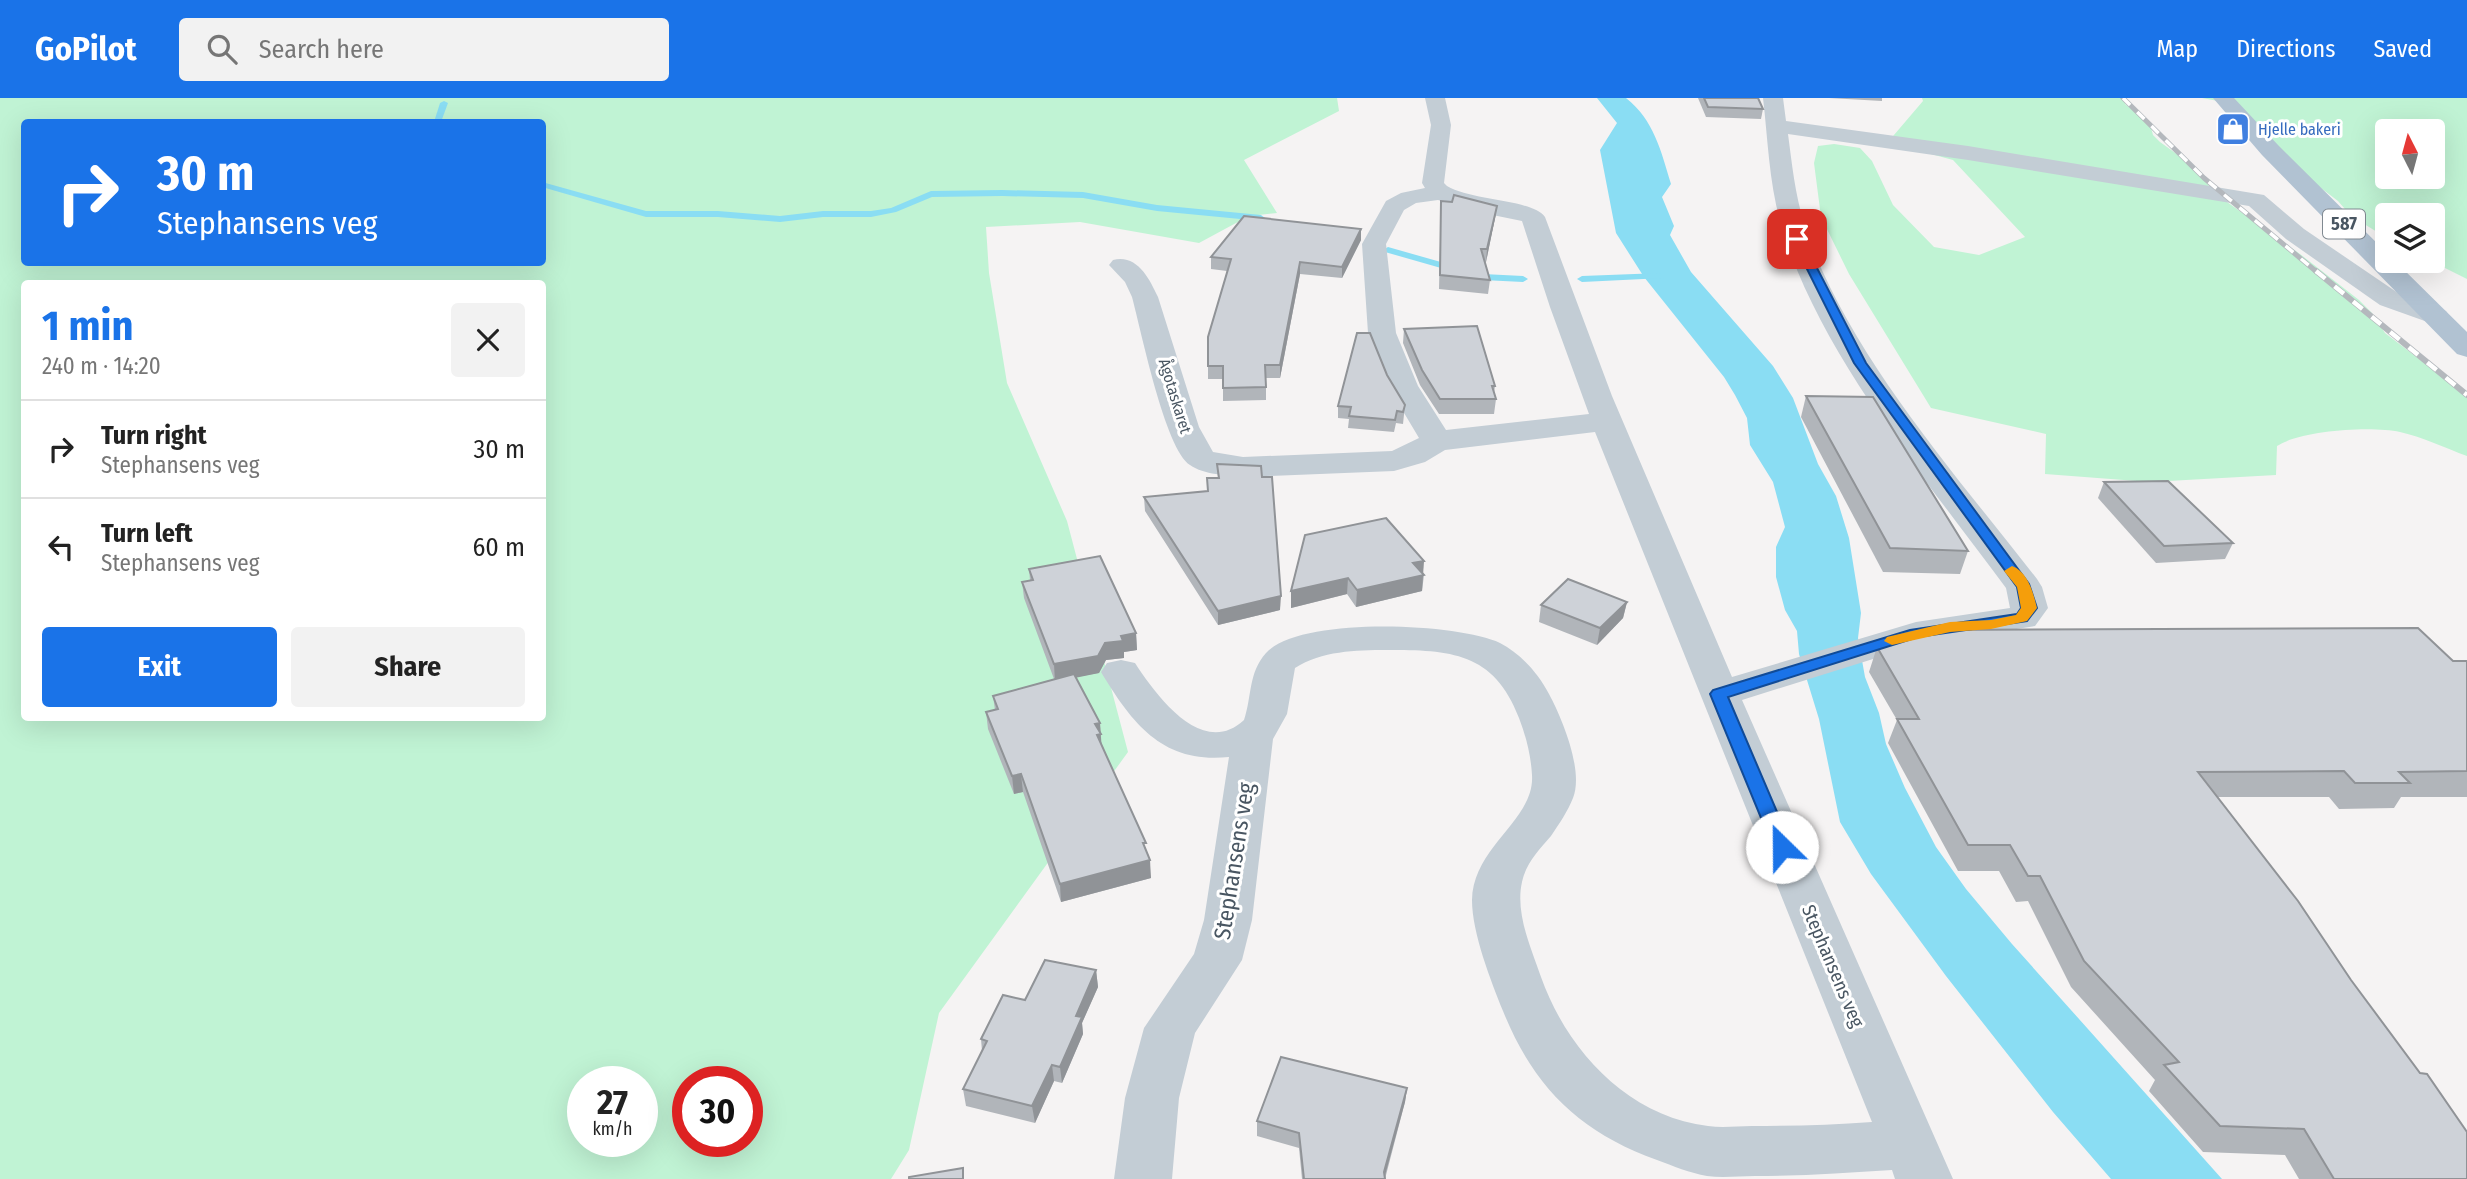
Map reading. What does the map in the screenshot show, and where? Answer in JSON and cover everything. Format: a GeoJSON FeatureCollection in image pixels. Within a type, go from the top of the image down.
{"type":"FeatureCollection","features":[{"type":"Feature","properties":{"kind":"main road","name":"587"},"geometry":{"type":"LineString","coordinates":[[2223,98],[2270,150],[2467,348]]}},
{"type":"Feature","properties":{"kind":"street"},"geometry":{"type":"LineString","coordinates":[[1435,98],[1441,125],[1433,183],[1439,193]]}},
{"type":"Feature","properties":{"kind":"street"},"geometry":{"type":"LineString","coordinates":[[1437,441],[1403,386],[1382,333],[1374,244],[1398,201],[1439,193],[1460,201],[1524,212],[1532,217],[1549,272],[1607,421],[1719,694],[1916,633],[2022,618],[2029,608],[2024,587],[1878,390],[1849,344],[1797,239],[1786,194],[1775,112],[1968,153],[2256,200],[2295,234],[2389,299],[2436,317]]}},
{"type":"Feature","properties":{"kind":"street","name":"Ågotaskaret"},"geometry":{"type":"LineString","coordinates":[[1122,265],[1136,279],[1145,297],[1183,427],[1194,451],[1202,459],[1220,465],[1243,467],[1394,461],[1414,455],[1437,441],[1607,421]]}},
{"type":"Feature","properties":{"kind":"street","name":"Stephansens veg"},"geometry":{"type":"LineString","coordinates":[[1143,1179],[1152,1098],[1170,1028],[1217,960],[1228,920],[1253,735],[1263,723],[1271,675],[1283,658],[1308,646],[1339,641],[1424,639],[1458,641],[1504,663],[1524,686],[1541,722],[1554,770],[1553,796],[1504,861],[1496,901],[1512,964],[1534,1027],[1558,1065],[1592,1101],[1645,1133],[1705,1151],[1791,1152],[1916,1162],[1719,694]]}},
{"type":"Feature","properties":{"kind":"street"},"geometry":{"type":"LineString","coordinates":[[1121,672],[1137,696],[1169,732],[1189,743],[1216,747],[1240,742],[1253,735]]}},
{"type":"Feature","properties":{"kind":"green space"},"geometry":{"type":"Polygon","coordinates":[[[0,98],[1337,98],[1339,111],[1244,160],[1277,213],[1249,216],[1199,243],[1080,222],[986,227],[989,273],[1007,383],[1067,521],[1128,752],[939,1013],[909,1150],[891,1179],[0,1179],[0,98]]]}},
{"type":"Feature","properties":{"kind":"green space"},"geometry":{"type":"Polygon","coordinates":[[[1922,98],[2127,98],[2125,104],[2150,124],[2153,135],[2199,170],[2213,192],[2359,300],[2372,313],[2385,333],[2461,391],[2467,398],[2467,456],[2400,432],[2355,430],[2303,436],[2277,446],[2276,475],[2150,482],[2045,474],[2046,434],[1931,408],[1849,274],[1821,217],[1814,163],[1818,146],[1834,144],[1860,148],[1872,161],[1893,205],[1934,247],[1979,255],[2025,237],[1953,160],[1883,141],[1888,142],[1923,101],[1922,98]]]}},
{"type":"Feature","properties":{"kind":"green space"},"geometry":{"type":"Polygon","coordinates":[[[2202,98],[2467,98],[2467,279],[2445,268],[2445,203],[2375,203],[2375,231],[2351,216],[2338,201],[2288,163],[2218,101],[2202,98]]]}},
{"type":"Feature","properties":{"kind":"water"},"geometry":{"type":"Polygon","coordinates":[[[1597,98],[1626,98],[1650,126],[1671,184],[1662,197],[1674,226],[1670,235],[1691,272],[1773,366],[1793,398],[1818,464],[1836,496],[1849,538],[1861,613],[1858,638],[1865,677],[1879,713],[1886,744],[1905,788],[1936,847],[1966,889],[2012,944],[2222,1179],[2111,1179],[2053,1112],[1946,976],[1871,874],[1840,822],[1819,719],[1799,654],[1797,631],[1785,610],[1776,577],[1776,547],[1785,527],[1773,482],[1750,445],[1747,418],[1724,377],[1644,277],[1616,233],[1600,150],[1617,123],[1597,98]]]}},
{"type":"Feature","properties":{"kind":"building"},"geometry":{"type":"Polygon","coordinates":[[[1704,98],[1758,98],[1763,109],[1708,107],[1704,98]]]}},
{"type":"Feature","properties":{"kind":"building"},"geometry":{"type":"Polygon","coordinates":[[[1454,195],[1497,206],[1487,249],[1481,249],[1490,280],[1440,275],[1441,201],[1452,202],[1454,195]]]}},
{"type":"Feature","properties":{"kind":"building"},"geometry":{"type":"Polygon","coordinates":[[[1244,216],[1361,229],[1342,267],[1300,262],[1280,365],[1265,365],[1266,387],[1223,388],[1223,366],[1208,366],[1208,337],[1231,259],[1211,257],[1244,216]]]}},
{"type":"Feature","properties":{"kind":"building"},"geometry":{"type":"Polygon","coordinates":[[[1477,326],[1495,386],[1492,386],[1496,399],[1440,399],[1422,370],[1404,329],[1477,326]]]}},
{"type":"Feature","properties":{"kind":"building"},"geometry":{"type":"Polygon","coordinates":[[[1357,333],[1370,333],[1387,375],[1405,405],[1403,412],[1397,411],[1395,420],[1349,416],[1351,407],[1338,406],[1357,333]]]}},
{"type":"Feature","properties":{"kind":"building"},"geometry":{"type":"Polygon","coordinates":[[[1806,396],[1873,397],[1968,551],[1890,548],[1806,396]]]}},
{"type":"Feature","properties":{"kind":"building"},"geometry":{"type":"Polygon","coordinates":[[[1217,464],[1261,466],[1262,477],[1272,477],[1281,596],[1218,611],[1144,497],[1208,491],[1207,478],[1219,478],[1217,464]]]}},
{"type":"Feature","properties":{"kind":"building"},"geometry":{"type":"Polygon","coordinates":[[[2168,481],[2233,543],[2164,546],[2104,482],[2168,481]]]}},
{"type":"Feature","properties":{"kind":"building"},"geometry":{"type":"Polygon","coordinates":[[[1386,518],[1424,561],[1413,563],[1424,575],[1357,590],[1348,578],[1291,591],[1305,535],[1386,518]]]}},
{"type":"Feature","properties":{"kind":"building"},"geometry":{"type":"Polygon","coordinates":[[[1100,556],[1136,633],[1121,636],[1123,641],[1105,643],[1098,656],[1054,664],[1022,582],[1033,580],[1029,569],[1100,556]]]}},
{"type":"Feature","properties":{"kind":"building"},"geometry":{"type":"Polygon","coordinates":[[[1568,579],[1627,602],[1600,628],[1541,605],[1568,579]]]}},
{"type":"Feature","properties":{"kind":"building"},"geometry":{"type":"Polygon","coordinates":[[[1927,628],[2418,628],[2453,661],[2467,661],[2467,771],[2399,772],[2410,783],[2355,783],[2344,771],[2198,772],[2298,901],[2351,980],[2420,1073],[2427,1074],[2467,1132],[2467,1179],[2334,1179],[2304,1129],[2220,1126],[2164,1065],[2179,1062],[2084,961],[2040,876],[2028,876],[2010,845],[1968,845],[1897,719],[1919,719],[1877,647],[1927,628]]]}},
{"type":"Feature","properties":{"kind":"building"},"geometry":{"type":"Polygon","coordinates":[[[1074,674],[1100,723],[1095,724],[1101,734],[1097,735],[1146,843],[1143,843],[1150,860],[1060,884],[1021,774],[1012,776],[986,712],[998,709],[993,696],[1074,674]]]}},
{"type":"Feature","properties":{"kind":"building"},"geometry":{"type":"Polygon","coordinates":[[[1045,960],[1096,970],[1076,1016],[1082,1017],[1060,1067],[1052,1065],[1032,1106],[963,1089],[987,1041],[981,1039],[1003,995],[1025,1000],[1045,960]]]}},
{"type":"Feature","properties":{"kind":"building"},"geometry":{"type":"Polygon","coordinates":[[[1281,1057],[1407,1088],[1384,1172],[1385,1179],[1304,1179],[1299,1133],[1257,1121],[1281,1057]]]}},
{"type":"Feature","properties":{"kind":"building"},"geometry":{"type":"Polygon","coordinates":[[[963,1168],[963,1179],[909,1179],[909,1177],[963,1168]]]}},
{"type":"Feature","properties":{"kind":"waterway"},"geometry":{"type":"LineString","coordinates":[[438,119],[444,103]]}},
{"type":"Feature","properties":{"kind":"waterway"},"geometry":{"type":"LineString","coordinates":[[546,185],[646,214],[718,214],[780,219],[823,214],[871,214],[893,210],[931,194],[1002,193],[1083,195],[1157,208],[1261,218]]}},
{"type":"Feature","properties":{"kind":"waterway"},"geometry":{"type":"LineString","coordinates":[[1388,250],[1483,277],[1523,279]]}},
{"type":"Feature","properties":{"kind":"waterway"},"geometry":{"type":"LineString","coordinates":[[1582,279],[1661,276]]}},
{"type":"Feature","properties":{"kind":"railway"},"geometry":{"type":"LineString","coordinates":[[2123,98],[2204,178],[2318,273]]}},
{"type":"Feature","properties":{"kind":"railway"},"geometry":{"type":"LineString","coordinates":[[2316,271],[2467,395]]}},
{"type":"Feature","properties":{"kind":"slow traffic"},"geometry":{"type":"LineString","coordinates":[[1892,641],[1916,633],[2022,618],[2029,608],[2024,587],[2012,571]]}},
{"type":"Feature","properties":{"kind":"place","name":"Hjelle bakeri"},"geometry":{"type":"Point","coordinates":[2233,129]}},
{"type":"Feature","properties":{"kind":"route"},"geometry":{"type":"LineString","coordinates":[[1782,847],[1719,694],[1916,633],[2022,618],[2029,608],[2024,587],[1860,363],[1797,239]]}}]}
